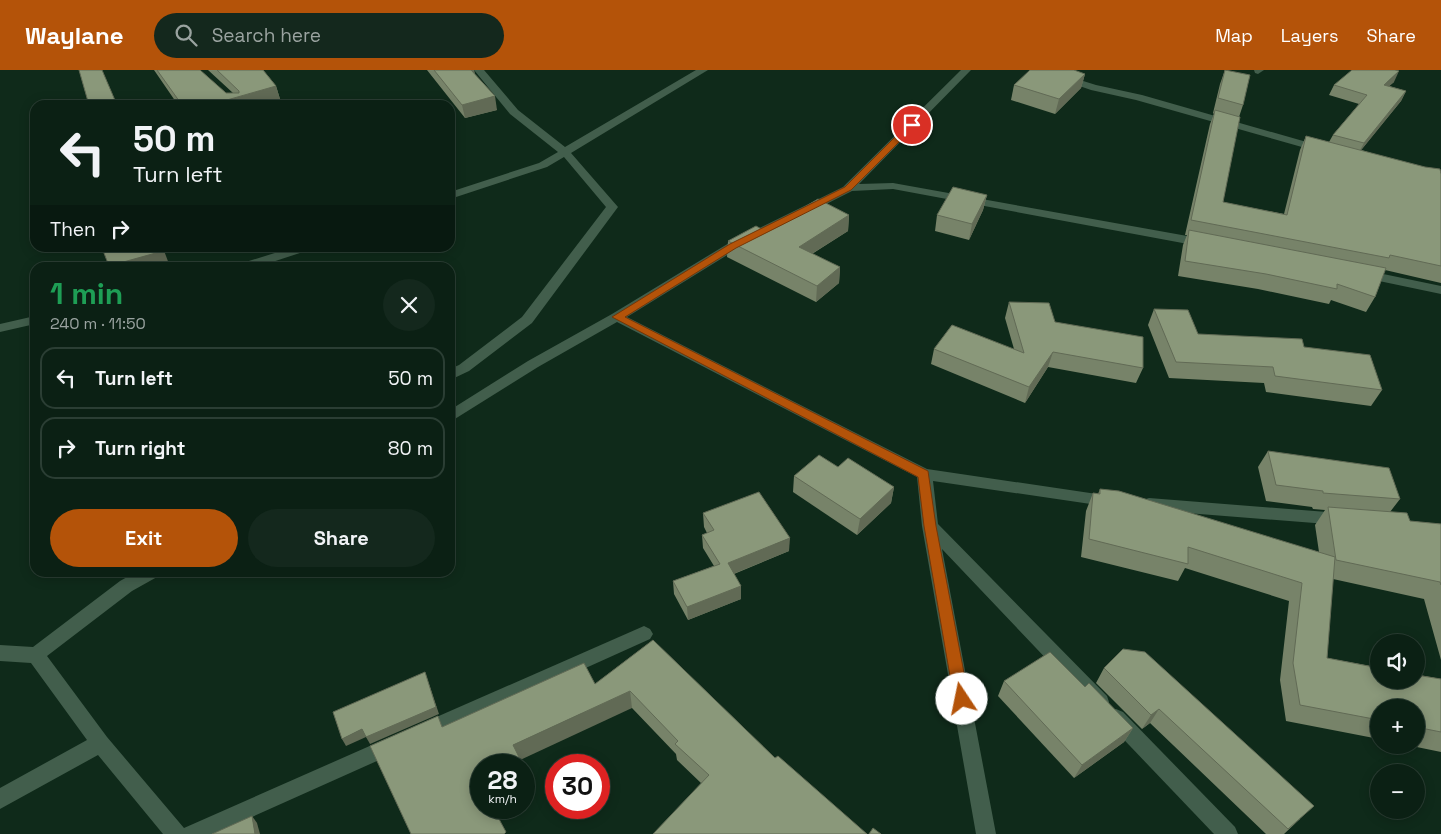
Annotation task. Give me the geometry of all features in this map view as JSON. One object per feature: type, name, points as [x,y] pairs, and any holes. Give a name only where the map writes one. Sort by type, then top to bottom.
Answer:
[{"type":"street","points":[[455,372],[464,368],[528,320],[612,208],[565,152],[514,112],[479,70]]},
{"type":"street","points":[[455,194],[543,165],[702,70]]},
{"type":"street","points":[[455,414],[533,364],[617,317],[733,246],[848,188],[966,70]]},
{"type":"street","points":[[1038,70],[1094,88],[1138,97],[1334,152]]},
{"type":"street","points":[[848,188],[893,186],[1043,212],[1219,246]]},
{"type":"street","points":[[259,262],[290,252]]},
{"type":"street","points":[[1356,272],[1441,290]]},
{"type":"street","points":[[0,313],[2,328],[30,321]]},
{"type":"street","points":[[617,317],[924,474],[1133,503],[1353,520]]},
{"type":"street","points":[[455,404],[498,386]]},
{"type":"street","points":[[924,474],[930,526],[986,834]]},
{"type":"street","points":[[930,526],[1228,834]]},
{"type":"street","points":[[0,653],[36,655],[126,586],[141,577]]},
{"type":"street","points":[[191,834],[644,634]]},
{"type":"street","points":[[36,655],[100,743],[176,834]]},
{"type":"street","points":[[0,799],[100,743]]},
{"type":"building","points":[[79,70],[102,70],[115,100],[88,100]]},
{"type":"building","points":[[157,70],[200,70],[226,93],[239,93],[217,70],[263,70],[276,86],[227,100],[178,100]]},
{"type":"building","points":[[434,70],[471,70],[495,96],[462,105]]},
{"type":"building","points":[[1030,70],[1074,70],[1085,74],[1059,99],[1014,85]]},
{"type":"building","points":[[1225,70],[1250,75],[1243,105],[1218,98]]},
{"type":"building","points":[[1352,70],[1399,71],[1384,85],[1406,91],[1364,143],[1333,135],[1367,95],[1334,85]]},
{"type":"building","points":[[1215,110],[1240,117],[1223,202],[1287,215],[1306,136],[1425,167],[1440,169],[1441,266],[1390,255],[1389,258],[1191,220]]},
{"type":"building","points":[[953,187],[987,195],[972,224],[937,215]]},
{"type":"building","points":[[818,199],[849,215],[799,247],[840,267],[817,286],[728,241],[756,226],[765,231]]},
{"type":"building","points":[[1189,230],[1386,268],[1375,297],[1337,284],[1337,289],[1266,274],[1185,261]]},
{"type":"building","points":[[104,252],[159,252],[123,262],[107,262]]},
{"type":"building","points":[[1009,302],[1049,303],[1055,322],[1143,337],[1143,368],[1053,352],[1029,387],[934,349],[952,325],[1024,353]]},
{"type":"building","points":[[1154,309],[1188,310],[1198,334],[1302,339],[1304,347],[1370,355],[1382,390],[1275,376],[1273,367],[1176,362]]},
{"type":"building","points":[[1268,451],[1389,468],[1400,499],[1323,493],[1323,491],[1276,485]]},
{"type":"building","points":[[819,455],[838,467],[848,458],[894,487],[860,519],[794,476]]},
{"type":"building","points":[[1100,489],[1119,491],[1335,557],[1327,658],[1370,666],[1370,689],[1425,689],[1425,676],[1441,679],[1441,732],[1425,729],[1425,699],[1370,699],[1370,718],[1300,705],[1293,663],[1302,583],[1188,547],[1188,564],[1089,539],[1093,493],[1100,494]]},
{"type":"building","points":[[759,492],[790,538],[728,563],[741,586],[687,607],[673,581],[720,564],[702,535],[714,530],[703,513]]},
{"type":"building","points":[[1328,507],[1407,513],[1410,521],[1441,524],[1441,585],[1440,582],[1336,560]]},
{"type":"building","points":[[653,640],[775,758],[778,756],[867,834],[653,834],[709,775],[675,744],[678,741],[630,691],[513,745],[518,754],[470,754],[470,819],[499,819],[506,832],[504,834],[411,834],[370,746],[438,716],[442,727],[584,663],[595,684]]},
{"type":"building","points":[[1123,649],[1145,652],[1314,806],[1288,829],[1159,709],[1151,715],[1104,668]]},
{"type":"building","points":[[1050,652],[1085,687],[1089,683],[1133,728],[1082,765],[1004,681]]},
{"type":"building","points":[[425,672],[436,707],[366,737],[362,729],[342,739],[333,712]]},
{"type":"building","points":[[252,816],[255,834],[212,834]]},
{"type":"building","points":[[873,828],[881,834],[869,834]]},
{"type":"route","points":[[912,125],[848,188],[733,246],[617,317],[924,474],[930,526],[962,699]]}]
